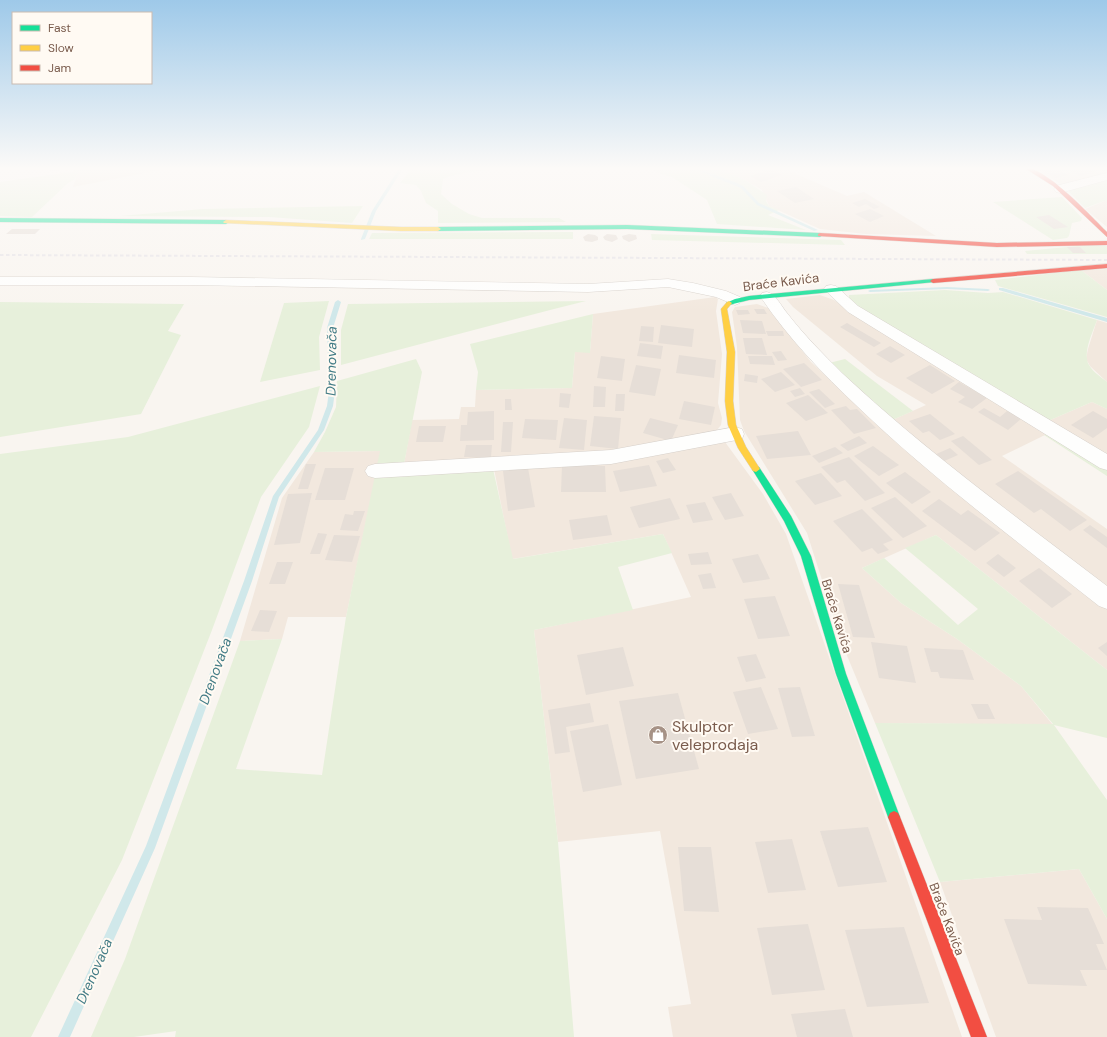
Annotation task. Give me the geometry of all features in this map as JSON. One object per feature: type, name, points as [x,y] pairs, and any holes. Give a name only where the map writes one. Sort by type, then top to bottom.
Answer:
[{"type":"street","points":[[1087,215],[1107,235]]},
{"type":"street","points":[[0,220],[254,222],[358,228],[627,227],[725,230],[997,245],[1107,242]]},
{"type":"street","name":"Braće Kavića","points":[[979,1037],[911,863],[841,674],[806,556],[788,519],[742,448],[736,434],[730,414],[731,352],[724,309],[728,303],[735,300],[767,296],[831,289],[1107,266]]},
{"type":"street","points":[[0,281],[183,281],[588,288],[668,283],[721,294],[735,300]]},
{"type":"street","points":[[831,289],[853,309],[1107,463]]},
{"type":"street","points":[[767,296],[812,354],[890,429],[1107,599]]},
{"type":"street","points":[[375,471],[611,456],[736,434]]},
{"type":"shaded area","points":[[790,215],[902,215],[936,236],[865,234],[820,229]]},
{"type":"shaded area","points":[[1093,215],[1107,215],[1107,227]]},
{"type":"shaded area","points":[[1107,269],[1107,290],[1081,270]]},
{"type":"shaded area","points":[[820,295],[834,300],[1049,433],[1002,456],[1107,529],[1107,591],[890,421],[926,405],[877,376],[793,307],[786,299]]},
{"type":"shaded area","points":[[715,297],[718,299],[716,311],[722,354],[718,403],[722,418],[721,425],[717,430],[695,437],[599,452],[404,464],[412,420],[459,419],[461,407],[475,407],[476,390],[572,388],[575,352],[590,352],[593,314]]},
{"type":"shaded area","points":[[757,304],[768,308],[811,362],[887,434],[1107,606],[1107,670],[936,535],[862,568],[901,603],[957,639],[1021,686],[1053,725],[875,723],[843,646],[807,533],[744,431],[740,420],[737,347],[732,312],[735,307]]},
{"type":"shaded area","points":[[1097,320],[1107,323],[1107,382],[1090,366],[1086,359]]},
{"type":"shaded area","points":[[1092,402],[1107,409],[1107,457],[1048,421]]},
{"type":"shaded area","points":[[725,442],[763,494],[786,534],[962,1037],[673,1037],[668,1007],[691,1004],[660,831],[558,842],[534,630],[691,597],[663,534],[512,559],[494,469],[621,461]]},
{"type":"shaded area","points":[[381,451],[346,617],[288,617],[282,639],[240,641],[282,498],[314,452]]},
{"type":"shaded area","points":[[1079,869],[1107,919],[1107,1037],[996,1037],[940,882]]},
{"type":"green space","points":[[0,215],[34,215],[32,217]]},
{"type":"green space","points":[[357,215],[352,223],[269,217],[120,216]]},
{"type":"green space","points":[[438,215],[474,215],[482,218],[559,218],[566,222],[438,223]]},
{"type":"green space","points":[[713,215],[769,215],[806,230],[717,224]]},
{"type":"green space","points":[[1014,215],[1080,215],[1082,218],[1081,221],[1072,223],[1069,236],[1067,238],[1053,240]]},
{"type":"green space","points":[[573,232],[573,239],[369,239],[372,233]]},
{"type":"green space","points":[[651,234],[841,240],[845,245],[652,240]]},
{"type":"green space","points":[[1088,245],[1107,246],[1107,254],[1027,254],[1025,251]]},
{"type":"green space","points":[[1081,270],[1107,290],[1107,317],[998,286],[995,280]]},
{"type":"green space","points":[[945,290],[988,293],[1003,292],[1097,320],[1087,349],[1087,360],[1093,370],[1107,382],[1107,409],[1092,402],[1048,421],[849,301],[849,295]]},
{"type":"green space","points":[[329,301],[319,337],[320,370],[260,382],[284,303]]},
{"type":"green space","points":[[586,301],[341,365],[341,330],[348,304]]},
{"type":"green space","points":[[0,302],[184,304],[168,331],[181,335],[141,414],[0,437]]},
{"type":"green space","points":[[593,314],[590,353],[575,352],[572,388],[476,390],[478,372],[470,344]]},
{"type":"green space","points":[[416,359],[422,372],[404,464],[377,465],[380,451],[314,452],[336,407],[337,381]]},
{"type":"green space","points":[[845,359],[913,411],[890,421],[829,363]]},
{"type":"green space","points":[[320,386],[309,427],[261,497],[212,630],[122,860],[31,1037],[0,1037],[0,454],[128,437]]},
{"type":"green space","points":[[1049,433],[1107,469],[1107,476],[1044,435]]},
{"type":"green space","points":[[493,469],[513,559],[663,534],[672,553],[618,567],[633,610],[534,630],[558,842],[574,1037],[175,1037],[176,1031],[134,1037],[91,1037],[125,959],[240,641],[282,639],[236,769],[322,775],[346,617],[375,475]]},
{"type":"green space","points":[[936,535],[1107,670],[1107,738],[1054,725],[1107,800],[1107,919],[1079,869],[940,882],[875,723],[1053,724],[1021,686],[957,639],[901,603],[862,568],[884,558],[958,625],[978,609],[905,548]]},
{"type":"building","points":[[858,215],[884,216],[870,222]]},
{"type":"building","points":[[1050,215],[1068,227],[1054,229],[1036,217]]},
{"type":"building","points":[[12,229],[40,229],[35,234],[6,234]]},
{"type":"building","points":[[588,234],[595,235],[598,237],[598,240],[592,242],[585,241],[583,237]]},
{"type":"building","points":[[607,234],[616,235],[618,239],[612,242],[605,240],[603,237]]},
{"type":"building","points":[[629,234],[636,235],[637,239],[629,242],[623,239],[622,236]]},
{"type":"building","points":[[1067,247],[1080,247],[1086,253],[1073,253]]},
{"type":"building","points":[[754,309],[764,309],[767,314],[757,314]]},
{"type":"building","points":[[736,310],[748,310],[750,314],[738,315]]},
{"type":"building","points":[[740,320],[762,321],[766,334],[743,333]]},
{"type":"building","points":[[847,323],[881,343],[874,347],[840,327]]},
{"type":"building","points":[[661,325],[694,329],[692,347],[658,343]]},
{"type":"building","points":[[641,326],[654,327],[653,342],[639,341]]},
{"type":"building","points":[[766,331],[783,331],[784,336],[768,336]]},
{"type":"building","points":[[743,338],[762,338],[767,355],[746,354]]},
{"type":"building","points":[[640,343],[663,346],[661,359],[637,356]]},
{"type":"building","points":[[890,346],[905,355],[891,363],[876,354]]},
{"type":"building","points":[[781,351],[787,360],[778,361],[772,352]]},
{"type":"building","points":[[679,355],[716,360],[714,378],[676,373]]},
{"type":"building","points":[[601,356],[625,359],[622,381],[597,378]]},
{"type":"building","points":[[748,356],[772,356],[775,365],[750,364]]},
{"type":"building","points":[[804,363],[822,380],[801,387],[783,369]]},
{"type":"building","points":[[636,365],[661,369],[655,396],[629,392]]},
{"type":"building","points":[[930,365],[955,381],[932,394],[906,378]]},
{"type":"building","points":[[781,372],[795,385],[775,392],[761,379]]},
{"type":"building","points":[[745,374],[758,376],[757,383],[744,381]]},
{"type":"building","points":[[959,382],[987,398],[972,409],[958,402],[965,397],[950,389]]},
{"type":"building","points":[[594,386],[606,387],[605,407],[593,407]]},
{"type":"building","points":[[800,388],[805,394],[795,397],[790,391]]},
{"type":"building","points":[[819,389],[835,404],[825,408],[809,392]]},
{"type":"building","points":[[560,393],[571,394],[569,408],[559,407]]},
{"type":"building","points":[[616,394],[625,394],[624,411],[615,411]]},
{"type":"building","points":[[808,395],[828,413],[806,421],[786,403]]},
{"type":"building","points":[[505,399],[511,399],[512,410],[505,410]]},
{"type":"building","points":[[684,401],[715,407],[711,425],[679,419]]},
{"type":"building","points":[[846,406],[850,410],[857,409],[876,428],[854,434],[831,410]]},
{"type":"building","points":[[984,408],[1000,417],[1007,411],[1022,418],[1008,430],[978,412]]},
{"type":"building","points":[[494,411],[494,440],[460,441],[461,425],[467,425],[468,412]]},
{"type":"building","points":[[1093,411],[1107,419],[1107,428],[1093,438],[1071,425]]},
{"type":"building","points":[[930,414],[955,434],[940,440],[929,431],[923,433],[909,421]]},
{"type":"building","points":[[594,416],[621,418],[618,449],[590,446]]},
{"type":"building","points":[[564,418],[587,420],[584,450],[559,448]]},
{"type":"building","points":[[650,418],[678,425],[671,441],[643,433]]},
{"type":"building","points":[[525,419],[558,420],[556,440],[522,438]]},
{"type":"building","points":[[503,422],[513,422],[511,452],[501,452]]},
{"type":"building","points":[[419,426],[446,426],[443,442],[416,442]]},
{"type":"building","points":[[798,431],[811,455],[767,459],[756,436]]},
{"type":"building","points":[[859,436],[867,443],[848,451],[840,445]]},
{"type":"building","points":[[963,436],[992,460],[979,465],[951,441]]},
{"type":"building","points":[[466,445],[492,445],[491,457],[464,457]]},
{"type":"building","points":[[873,446],[899,465],[879,476],[854,456]]},
{"type":"building","points":[[835,447],[843,453],[819,463],[812,456]]},
{"type":"building","points":[[950,448],[958,455],[942,462],[934,455]]},
{"type":"building","points":[[849,457],[885,493],[865,501],[845,480],[837,483],[821,467]]},
{"type":"building","points":[[668,458],[676,470],[663,473],[656,461]]},
{"type":"building","points":[[306,464],[316,464],[308,489],[298,489]]},
{"type":"building","points":[[562,465],[605,466],[606,492],[561,492]]},
{"type":"building","points":[[649,465],[657,486],[620,492],[613,471]]},
{"type":"building","points":[[325,468],[354,468],[345,500],[315,500]]},
{"type":"building","points":[[528,468],[535,507],[508,511],[503,471]]},
{"type":"building","points":[[1018,471],[1087,520],[1070,531],[1041,509],[1034,513],[995,484]]},
{"type":"building","points":[[905,472],[931,492],[912,504],[886,483]]},
{"type":"building","points":[[821,473],[842,496],[815,505],[795,481]]},
{"type":"building","points":[[312,493],[300,543],[274,545],[288,494]]},
{"type":"building","points":[[731,493],[744,516],[725,520],[712,497]]},
{"type":"building","points":[[895,497],[927,526],[903,538],[871,508]]},
{"type":"building","points":[[670,498],[680,519],[639,528],[630,507]]},
{"type":"building","points":[[939,499],[961,515],[968,510],[1000,533],[975,551],[922,511]]},
{"type":"building","points":[[705,502],[713,520],[693,523],[686,505]]},
{"type":"building","points":[[862,509],[893,540],[883,544],[889,550],[878,554],[872,548],[862,552],[833,521]]},
{"type":"building","points":[[354,511],[365,511],[358,531],[340,530],[345,514],[353,515]]},
{"type":"building","points":[[607,515],[612,535],[573,540],[569,520]]},
{"type":"building","points":[[1090,525],[1107,537],[1107,548],[1083,530]]},
{"type":"building","points":[[318,533],[327,534],[320,554],[310,554]]},
{"type":"building","points":[[334,535],[360,536],[352,562],[325,560]]},
{"type":"building","points":[[708,552],[712,564],[691,565],[688,554]]},
{"type":"building","points":[[758,554],[770,579],[743,583],[732,559]]},
{"type":"building","points":[[998,554],[1016,568],[1004,577],[986,563]]},
{"type":"building","points":[[277,562],[293,562],[285,584],[269,584]]},
{"type":"building","points":[[1039,568],[1072,594],[1052,608],[1019,581]]},
{"type":"building","points":[[711,573],[716,588],[703,589],[698,575]]},
{"type":"building","points":[[838,584],[859,585],[875,638],[853,637]]},
{"type":"building","points":[[775,596],[790,636],[758,639],[744,599]]},
{"type":"building","points":[[260,610],[277,611],[269,632],[251,631]]},
{"type":"building","points":[[871,642],[907,646],[916,683],[879,678]]},
{"type":"building","points":[[1107,642],[1107,656],[1098,648]]},
{"type":"building","points":[[623,647],[634,686],[586,695],[577,655]]},
{"type":"building","points":[[924,648],[963,650],[974,680],[940,678],[938,672],[931,672]]},
{"type":"building","points":[[756,654],[766,678],[746,682],[737,657]]},
{"type":"building","points":[[761,687],[778,729],[748,734],[733,692]]},
{"type":"building","points":[[800,687],[815,736],[792,737],[778,688]]},
{"type":"building","name":"Skulptor veleprodaja","points":[[678,693],[699,769],[636,779],[619,701]]},
{"type":"building","points":[[590,703],[594,722],[566,727],[570,752],[555,754],[548,710]]},
{"type":"building","points":[[971,704],[988,704],[995,719],[978,719]]},
{"type":"building","points":[[608,724],[622,785],[583,792],[570,731]]},
{"type":"building","points":[[868,827],[887,882],[838,887],[820,831]]},
{"type":"building","points":[[792,839],[806,890],[768,893],[755,842]]},
{"type":"building","points":[[678,847],[711,847],[719,912],[684,911]]},
{"type":"building","points":[[1037,907],[1088,908],[1104,944],[1096,944],[1107,970],[1080,970],[1087,986],[1028,984],[1004,919],[1042,920]]},
{"type":"building","points":[[808,924],[825,990],[772,995],[757,928]]},
{"type":"building","points":[[904,927],[929,1003],[867,1007],[845,930]]},
{"type":"building","points":[[845,1009],[853,1037],[797,1037],[791,1014]]},
{"type":"waterway","name":"Drenovača","points":[[363,239],[372,215]]},
{"type":"waterway","points":[[783,215],[816,230]]},
{"type":"waterway","points":[[870,291],[947,288],[988,290]]},
{"type":"waterway","points":[[1001,289],[1107,320]]},
{"type":"waterway","name":"Drenovača","points":[[64,1037],[150,848],[248,581],[276,496],[321,430],[330,406],[332,391],[330,328],[338,302]]},
{"type":"railway","points":[[0,255],[1107,260]]},
{"type":"traffic: fast","points":[[0,220],[226,222]]},
{"type":"traffic: fast","points":[[438,229],[627,227],[820,235]]},
{"type":"traffic: fast","points":[[729,303],[749,298],[933,281]]},
{"type":"traffic: fast","points":[[756,469],[788,519],[806,556],[841,674],[894,817]]},
{"type":"traffic: slow","points":[[226,222],[401,229],[438,229]]},
{"type":"traffic: slow","points":[[729,303],[724,309],[731,352],[729,401],[732,425],[742,448],[756,469]]},
{"type":"traffic: jam","points":[[1087,215],[1107,235]]},
{"type":"traffic: jam","points":[[820,235],[997,245],[1107,243]]},
{"type":"traffic: jam","points":[[933,281],[1107,266]]},
{"type":"traffic: jam","points":[[894,817],[979,1037]]},
{"type":"place","name":"Skulptor veleprodaja","points":[[658,735]]}]
